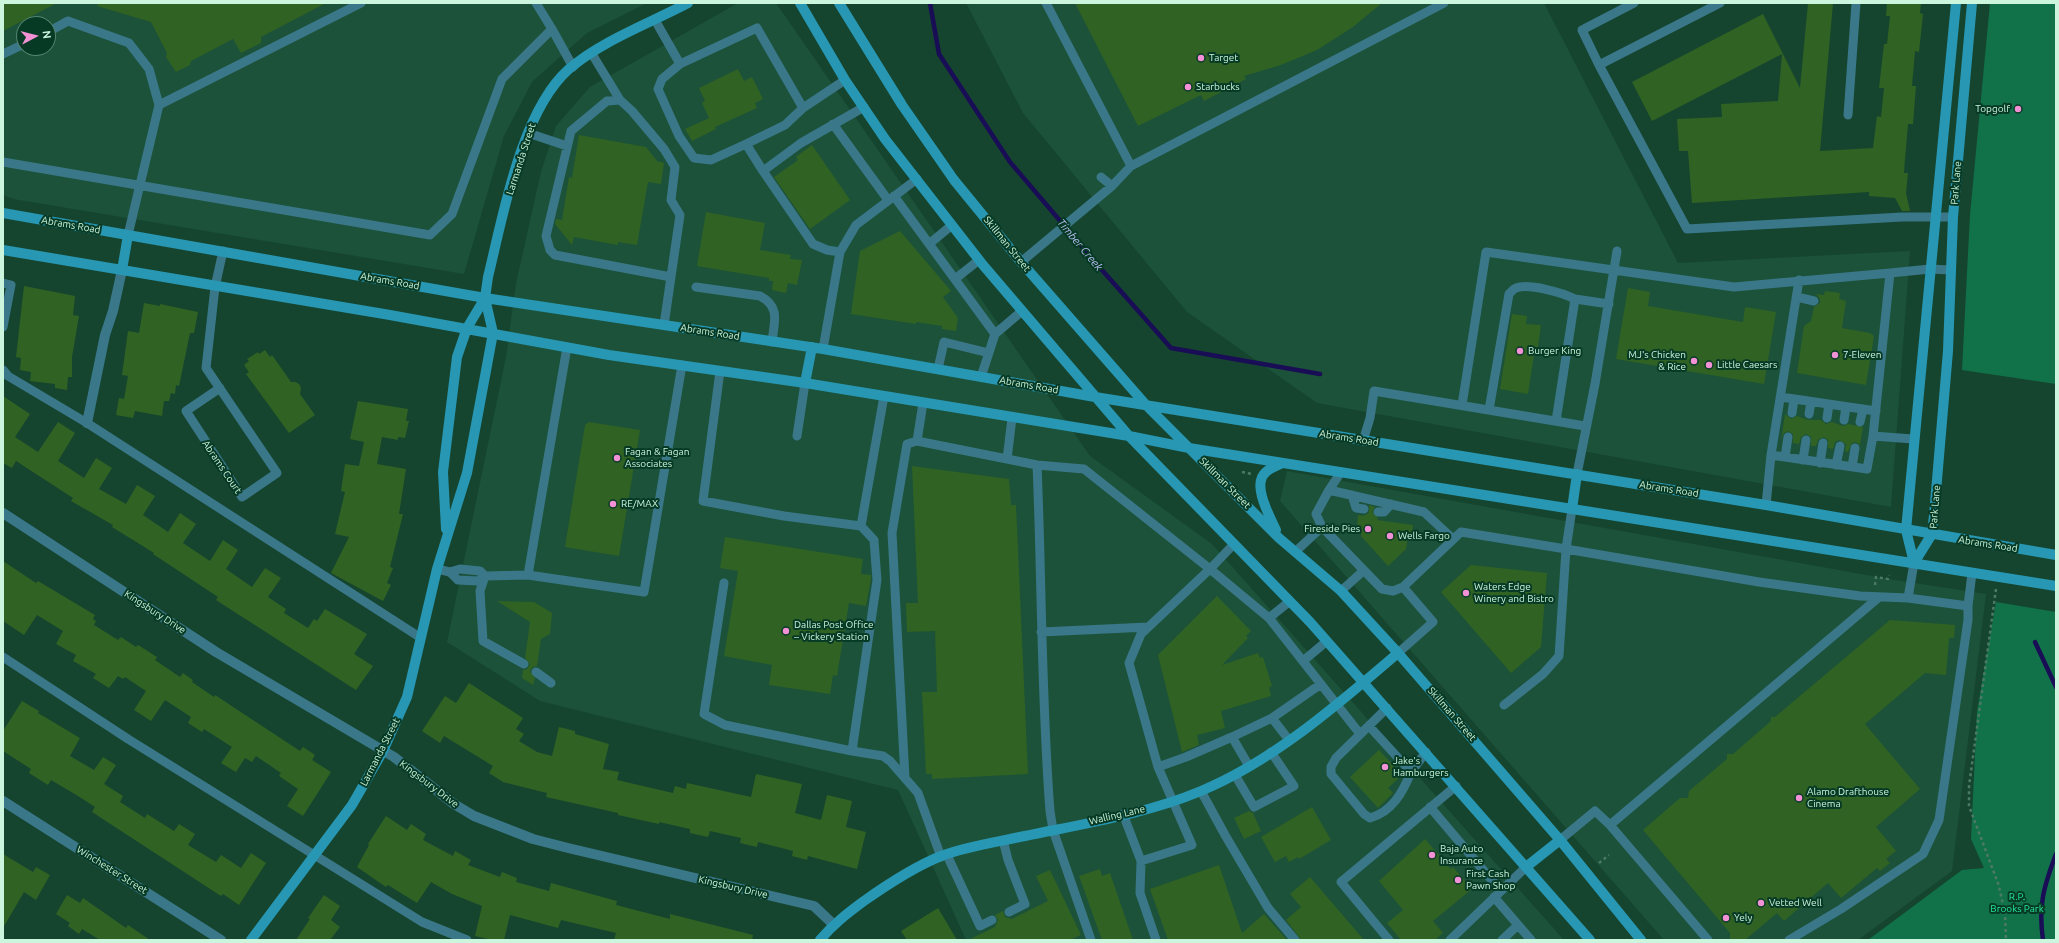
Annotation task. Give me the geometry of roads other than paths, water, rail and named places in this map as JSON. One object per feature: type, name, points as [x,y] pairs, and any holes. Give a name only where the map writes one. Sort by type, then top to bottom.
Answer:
[{"type":"main road","name":"Larmanda Street","points":[[251,940],[314,853],[352,805],[383,751],[407,697],[446,535],[467,473],[493,333],[485,298],[488,277],[507,199],[528,133],[540,105],[549,92],[572,67],[592,54],[688,3]]},
{"type":"main road","points":[[800,3],[845,80],[885,139],[979,260],[1129,436],[1327,641],[1590,940]]},
{"type":"main road","name":"Skillman Street","points":[[839,3],[902,105],[954,180],[1021,262],[1146,405],[1279,538],[1341,592],[1398,653],[1560,840],[1641,940]]},
{"type":"main road","name":"Park Lane","points":[[1914,563],[1906,530],[1956,3]]},
{"type":"main road","name":"Park Lane","points":[[1914,563],[1932,534],[1948,351],[1953,217],[1972,3]]},
{"type":"main road","name":"Abrams Road","points":[[3,213],[485,298],[812,347],[1095,397],[1766,505],[2056,555]]},
{"type":"main road","points":[[122,270],[128,235]]},
{"type":"main road","points":[[3,250],[215,287],[467,328],[567,347],[805,383],[1129,436],[1189,448],[2056,586]]},
{"type":"main road","name":"Larmanda Street","points":[[446,535],[443,472],[457,357],[467,328],[485,298]]},
{"type":"main road","points":[[805,383],[812,347]]},
{"type":"main road","points":[[1279,538],[1263,502],[1260,485],[1265,472],[1282,463]]},
{"type":"main road","points":[[1572,509],[1576,474]]},
{"type":"main road","name":"Walling Lane","points":[[820,940],[833,924],[900,877],[944,856],[966,848],[1053,830],[1172,802],[1201,791],[1234,775],[1289,740],[1336,705],[1398,653]]},
{"type":"main road","points":[[1526,867],[1560,840]]},
{"type":"street","points":[[86,423],[105,335],[113,311],[122,270]]},
{"type":"street","name":"Kingsbury Drive","points":[[3,513],[216,652],[383,751],[454,804],[474,816],[504,829],[568,848],[814,906],[833,924]]},
{"type":"street","name":"Winchester Street","points":[[3,801],[221,940]]},
{"type":"lane","points":[[159,105],[361,3]]},
{"type":"lane","points":[[536,3],[572,67]]},
{"type":"lane","points":[[1046,3],[1131,166]]},
{"type":"lane","points":[[1021,262],[1112,186],[1131,166],[1444,3]]},
{"type":"lane","points":[[1634,3],[1582,30],[1687,229],[1935,216],[1953,217]]},
{"type":"lane","points":[[1600,66],[1720,3]]},
{"type":"lane","points":[[1848,115],[1856,3]]},
{"type":"lane","points":[[655,20],[680,64]]},
{"type":"lane","points":[[56,28],[68,21],[130,43],[149,69],[159,105],[128,235]]},
{"type":"lane","points":[[803,108],[757,28],[680,64],[662,79],[658,88],[679,136],[694,158],[711,160],[785,125],[803,108],[845,80]]},
{"type":"lane","points":[[3,162],[430,235],[452,214],[502,79],[552,29]]},
{"type":"lane","points":[[3,54],[16,48]]},
{"type":"lane","points":[[592,54],[620,100],[632,111],[664,149],[675,167],[671,200],[680,215],[664,325]]},
{"type":"lane","points":[[620,100],[607,101],[571,131],[546,236],[550,250],[555,255],[671,277]]},
{"type":"lane","points":[[763,171],[833,124],[864,107]]},
{"type":"lane","points":[[833,124],[929,244],[995,334]]},
{"type":"lane","points":[[528,133],[567,146]]},
{"type":"lane","points":[[746,144],[813,244],[827,250],[840,252]]},
{"type":"lane","points":[[1101,178],[1112,186]]},
{"type":"lane","points":[[823,349],[840,252],[856,225],[916,179]]},
{"type":"lane","points":[[929,244],[952,225]]},
{"type":"lane","name":"Abrams Court","points":[[220,388],[186,412],[242,497],[277,474],[220,388],[206,368],[215,287],[223,251]]},
{"type":"lane","points":[[1576,474],[1595,384],[1617,251]]},
{"type":"lane","points":[[1462,405],[1486,252],[1734,287],[1930,269],[1950,270]]},
{"type":"lane","points":[[955,279],[979,260]]},
{"type":"lane","points":[[1771,455],[1867,469],[1876,411],[1890,273]]},
{"type":"lane","points":[[1766,505],[1771,455],[1799,280]]},
{"type":"lane","points":[[3,283],[11,285],[3,327]]},
{"type":"lane","points":[[1489,410],[1509,294],[1514,288],[1523,286],[1565,293],[1575,299],[1609,304]]},
{"type":"lane","points":[[696,287],[760,296],[769,300],[775,310],[772,342]]},
{"type":"lane","points":[[1797,297],[1814,301]]},
{"type":"lane","points":[[1556,421],[1575,299]]},
{"type":"lane","points":[[981,377],[995,334],[1022,311]]},
{"type":"lane","points":[[938,369],[944,342],[989,353]]},
{"type":"lane","points":[[528,575],[567,347]]},
{"type":"lane","points":[[484,576],[528,575],[644,592],[682,365]]},
{"type":"lane","points":[[3,370],[8,376],[86,423],[421,638]]},
{"type":"lane","points":[[720,371],[703,501],[784,516],[861,526],[874,540],[878,580],[852,751]]},
{"type":"lane","points":[[797,436],[805,383]]},
{"type":"lane","points":[[1363,440],[1370,418],[1374,391],[1585,426]]},
{"type":"lane","points":[[861,526],[884,396]]},
{"type":"lane","points":[[1781,397],[1876,411]]},
{"type":"lane","points":[[1792,413],[1794,399]]},
{"type":"lane","points":[[1810,414],[1811,402]]},
{"type":"lane","points":[[917,441],[923,403]]},
{"type":"lane","points":[[1827,418],[1829,404]]},
{"type":"lane","points":[[1844,420],[1846,407]]},
{"type":"lane","points":[[1860,422],[1863,409]]},
{"type":"lane","points":[[1007,459],[1012,418]]},
{"type":"lane","points":[[1873,436],[1914,439]]},
{"type":"lane","points":[[1785,457],[1788,437]]},
{"type":"lane","points":[[1803,460],[1806,440]]},
{"type":"lane","points":[[905,778],[892,533],[907,444],[917,441],[1037,465],[1084,469],[1269,618],[1360,734]]},
{"type":"lane","points":[[1820,463],[1823,443]]},
{"type":"lane","points":[[1836,465],[1840,446]]},
{"type":"lane","points":[[1852,468],[1855,448]]},
{"type":"lane","points":[[1037,465],[1041,574],[1041,632],[1048,790],[1053,830],[1091,940]]},
{"type":"lane","points":[[1341,472],[1316,514],[1322,527],[1382,589],[1393,591],[1403,587],[1462,532],[1759,582],[1878,598],[1908,598],[1968,606]]},
{"type":"lane","points":[[1329,490],[1424,512],[1453,539]]},
{"type":"lane","points":[[1352,495],[1356,508],[1364,509]]},
{"type":"lane","points":[[1378,512],[1384,512],[1391,504]]},
{"type":"lane","points":[[1504,705],[1543,674],[1559,656],[1566,549],[1572,509]]},
{"type":"lane","points":[[1295,552],[1322,527]]},
{"type":"lane","points":[[1141,861],[1192,845],[1158,767],[1129,663],[1141,634],[1148,626],[1210,569],[1234,544]]},
{"type":"lane","points":[[1908,598],[1914,563]]},
{"type":"lane","points":[[437,569],[450,572],[460,569],[480,571],[484,576]]},
{"type":"lane","points":[[1341,592],[1363,571]]},
{"type":"lane","points":[[1789,940],[1841,909],[1923,854],[1939,820],[1968,620],[1972,572]]},
{"type":"lane","points":[[484,576],[480,591],[483,641],[524,664]]},
{"type":"lane","points":[[724,583],[704,714],[725,725],[883,756],[890,761],[918,793],[944,856],[980,926],[992,920]]},
{"type":"lane","points":[[1398,653],[1433,622],[1403,587]]},
{"type":"lane","points":[[1610,825],[1878,598]]},
{"type":"lane","points":[[1269,618],[1290,601]]},
{"type":"lane","points":[[1041,632],[1148,626]]},
{"type":"lane","points":[[1303,661],[1327,641]]},
{"type":"lane","points":[[3,657],[128,739],[314,853],[343,873],[422,922],[467,940]]},
{"type":"lane","points":[[536,672],[551,683]]},
{"type":"lane","points":[[1158,767],[1186,757],[1272,718],[1321,684]]},
{"type":"lane","points":[[1387,708],[1336,758],[1330,767],[1331,774],[1367,817],[1374,817],[1394,803],[1405,788],[1411,772],[1426,752]]},
{"type":"lane","points":[[1272,718],[1289,740]]},
{"type":"lane","points":[[1369,726],[1411,772]]},
{"type":"lane","points":[[1232,737],[1249,766]]},
{"type":"lane","points":[[1234,775],[1254,807],[1294,786],[1271,752]]},
{"type":"lane","points":[[1389,940],[1341,882],[1456,786]]},
{"type":"lane","points":[[1201,791],[1268,908],[1295,940]]},
{"type":"lane","points":[[1430,807],[1498,894],[1518,925],[1531,940]]},
{"type":"lane","points":[[1560,840],[1595,812],[1610,825],[1708,940]]},
{"type":"lane","points":[[1123,814],[1141,861],[1140,893],[1156,940]]},
{"type":"lane","points":[[1003,840],[1008,860],[1025,904],[1009,912]]},
{"type":"lane","points":[[1450,940],[1526,867]]},
{"type":"lane","points":[[1502,940],[1518,925]]},
{"type":"waterway","name":"Timber Creek","points":[[930,3],[939,54],[1010,162],[1171,348],[1320,374]]},
{"type":"waterway","name":"Timber Creek","points":[[2035,642],[2056,687]]},
{"type":"waterway","name":"Timber Creek","points":[[2043,940],[2041,916],[2043,896],[2056,854]]},
{"type":"place","name":"Target","points":[[1201,58]]},
{"type":"place","name":"Starbucks","points":[[1188,87]]},
{"type":"place","name":"Topgolf","points":[[2018,109]]},
{"type":"place","name":"Burger King","points":[[1520,351]]},
{"type":"place","name":"7-Eleven","points":[[1835,355]]},
{"type":"place","name":"MJ's Chicken & Rice","points":[[1694,361]]},
{"type":"place","name":"Little Caesars","points":[[1709,365]]},
{"type":"place","name":"Fagan & Fagan Associates","points":[[617,458]]},
{"type":"place","name":"RE/MAX","points":[[613,504]]},
{"type":"place","name":"Fireside Pies","points":[[1368,529]]},
{"type":"place","name":"Wells Fargo","points":[[1390,536]]},
{"type":"place","name":"Waters Edge Winery and Bistro","points":[[1466,593]]},
{"type":"place","name":"Dallas Post Office – Vickery Station","points":[[786,631]]},
{"type":"place","name":"Jake's Hamburgers","points":[[1385,767]]},
{"type":"place","name":"Alamo Drafthouse Cinema","points":[[1799,798]]},
{"type":"place","name":"Baja Auto Insurance","points":[[1432,855]]},
{"type":"place","name":"First Cash Pawn Shop","points":[[1458,880]]},
{"type":"place","name":"Vetted Well","points":[[1761,903]]},
{"type":"place","name":"Yely","points":[[1726,918]]},
{"type":"park label","name":"R.P. Brooks Park","points":[[2017,902]]}]
